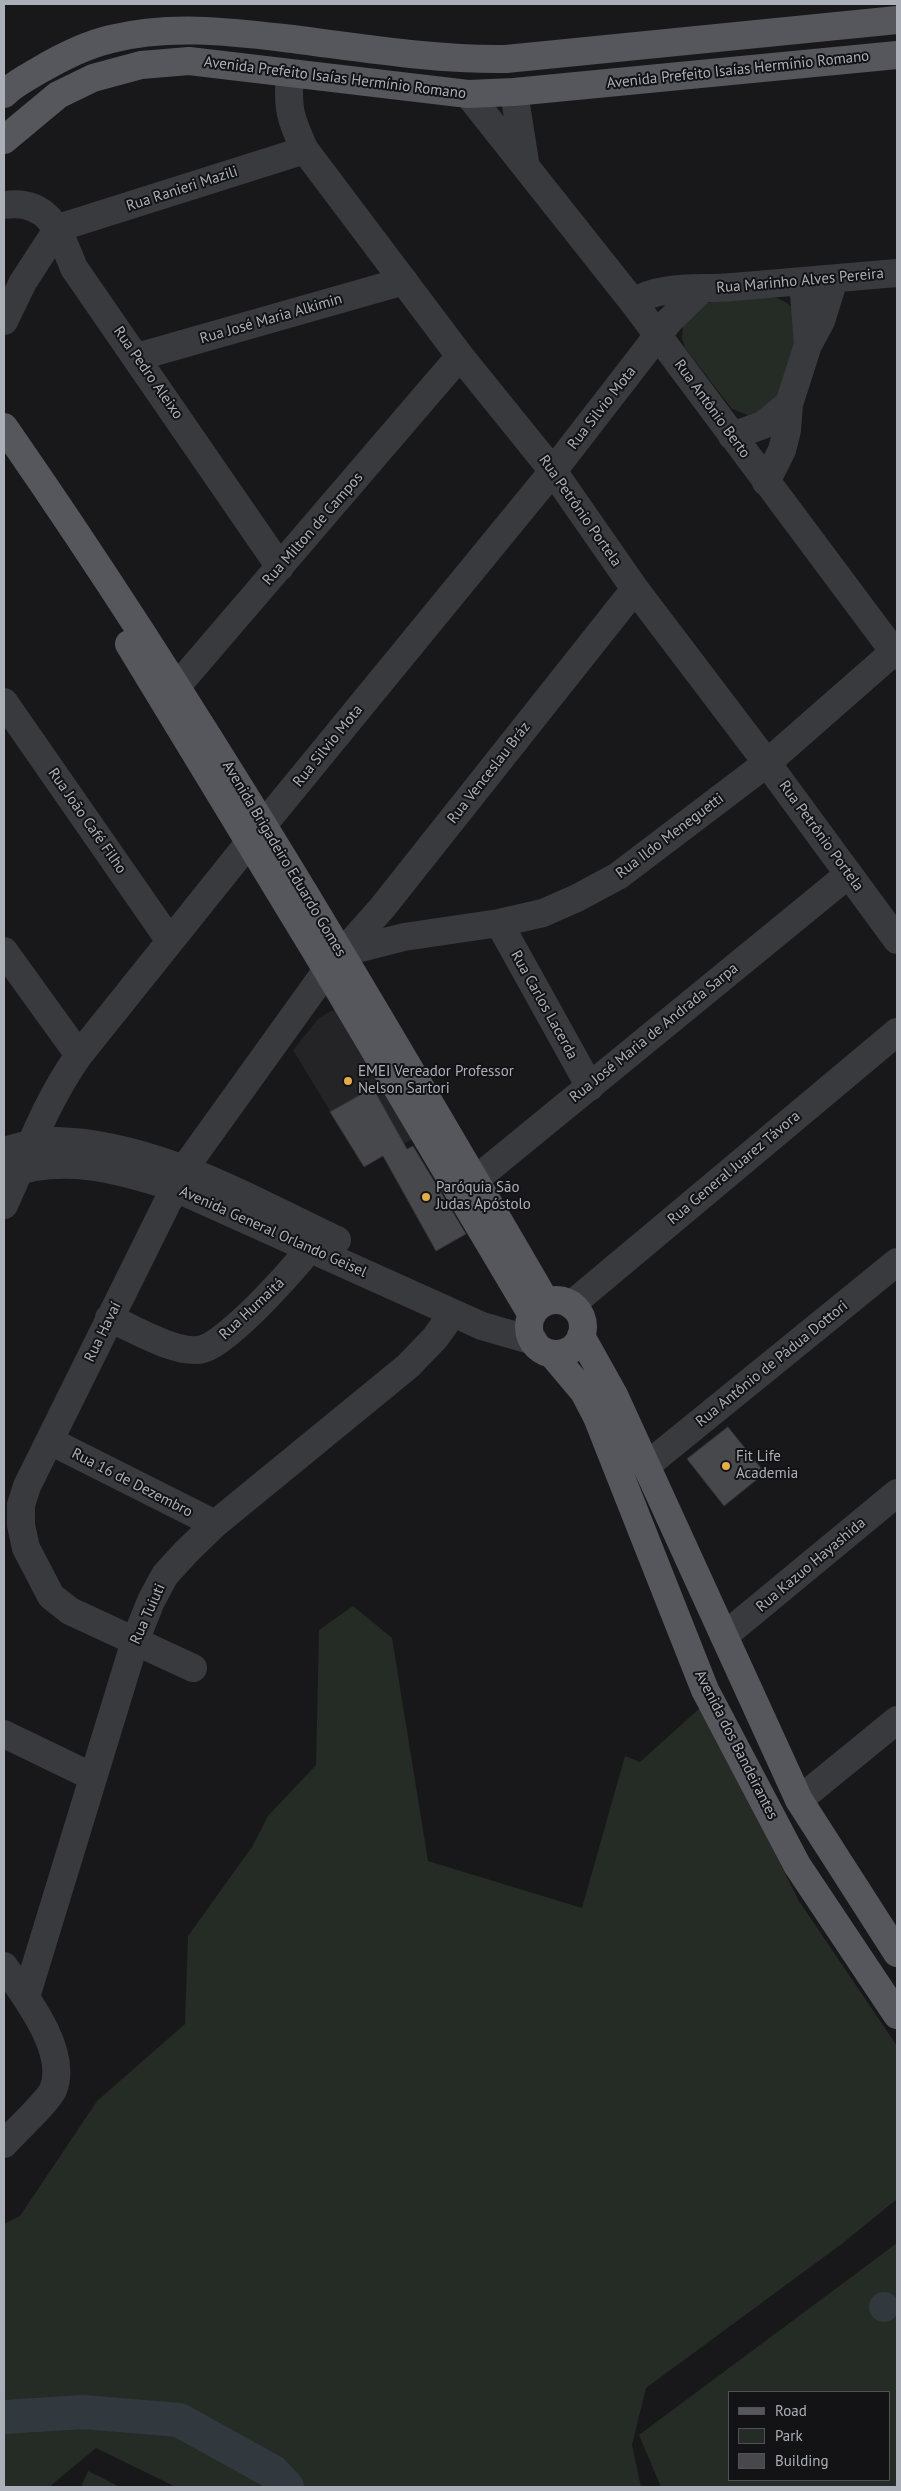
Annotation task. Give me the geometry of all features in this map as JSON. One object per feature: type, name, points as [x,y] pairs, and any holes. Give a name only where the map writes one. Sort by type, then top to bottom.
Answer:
[{"type":"main road","name":"Avenida Prefeito Isaías Hermínio Romano","points":[[4,94],[12,86],[85,47],[110,39],[141,33],[183,30],[244,33],[461,60],[506,59],[897,20]]},
{"type":"main road","name":"Avenida Prefeito Isaías Hermínio Romano","points":[[4,140],[58,95],[93,78],[141,65],[189,61],[468,94],[514,92],[897,55]]},
{"type":"main road","name":"Avenida Brigadeiro Eduardo Gomes","points":[[4,427],[88,547],[171,692],[334,961],[466,1185],[544,1323]]},
{"type":"main road","name":"Avenida Brigadeiro Eduardo Gomes","points":[[4,455],[171,692]]},
{"type":"main road","name":"Avenida dos Bandeirantes","points":[[544,1323],[570,1350],[581,1336],[614,1395],[800,1800],[897,1951]]},
{"type":"main road","name":"Avenida dos Bandeirantes","points":[[544,1323],[598,1417],[705,1690],[797,1865],[892,2005]]},
{"type":"street","name":"Rua Petrônio Portela","points":[[290,73],[288,101],[293,125],[305,150],[460,356],[553,470],[635,589],[767,763],[897,940]]},
{"type":"street","name":"Rua Antônio Berto","points":[[514,92],[526,164]]},
{"type":"street","name":"Rua Antônio Berto","points":[[468,94],[526,164],[633,302],[766,482],[896,652]]},
{"type":"street","name":"Rua Ranieri Mazili","points":[[58,228],[305,150]]},
{"type":"street","name":"Rua Pedro Aleixo","points":[[4,205],[27,206],[43,212],[58,228],[74,268],[280,567]]},
{"type":"street","points":[[4,321],[23,282],[58,228]]},
{"type":"street","name":"Rua Marinho Alves Pereira","points":[[633,302],[646,294],[662,290],[702,289],[897,273]]},
{"type":"street","points":[[766,482],[782,450],[790,404],[808,345],[821,321],[834,279]]},
{"type":"street","name":"Rua José Maria Alkimin","points":[[137,357],[404,281]]},
{"type":"street","points":[[803,281],[808,345]]},
{"type":"street","name":"Rua Marinho Alves Pereira","points":[[658,336],[669,321],[702,289]]},
{"type":"street","name":"Rua Silvio Mota","points":[[4,1205],[9,1165],[30,1143],[56,1089],[79,1056],[257,833],[553,470],[658,336]]},
{"type":"street","name":"Rua Milton de Campos","points":[[171,692],[460,356]]},
{"type":"street","points":[[732,436],[762,425],[790,404]]},
{"type":"street","name":"Rua Venceslau Bráz","points":[[334,961],[382,908],[635,589]]},
{"type":"street","name":"Rua Ildo Meneguetti","points":[[334,961],[404,937],[499,923],[542,912],[577,898],[618,876],[767,763],[896,652]]},
{"type":"street","name":"Rua João Café Filho","points":[[4,702],[170,941]]},
{"type":"street","name":"Rua José Maria de Andrada Sarpa","points":[[466,1185],[590,1087],[849,874]]},
{"type":"street","points":[[382,908],[390,925],[404,937]]},
{"type":"street","name":"Rua Carlos Lacerda","points":[[499,923],[590,1087]]},
{"type":"street","points":[[4,951],[79,1056]]},
{"type":"street","name":"Rua Havaí","points":[[192,1668],[70,1611],[52,1596],[26,1548],[21,1525],[22,1505],[28,1486],[178,1178],[334,961]]},
{"type":"street","name":"Rua General Juarez Távora","points":[[544,1323],[897,1032]]},
{"type":"street","name":"Avenida General Orlando Geisel","points":[[30,1143],[55,1141],[88,1144],[131,1152],[178,1178],[316,1240],[482,1306],[544,1323]]},
{"type":"street","name":"Avenida General Orlando Geisel","points":[[9,1165],[85,1164],[178,1178]]},
{"type":"street","name":"Avenida General Orlando Geisel","points":[[316,1240],[453,1313],[482,1326],[544,1323]]},
{"type":"street","name":"Rua Humaitá","points":[[110,1318],[178,1349],[203,1350],[226,1336],[298,1265],[316,1240]]},
{"type":"street","name":"Rua Antônio de Pádua Dottori","points":[[646,1466],[897,1262]]},
{"type":"street","name":"Rua Tuiuti","points":[[26,1997],[135,1641],[151,1601],[165,1575],[215,1524],[408,1366],[435,1338],[453,1313]]},
{"type":"street","name":"Rua 16 de Dezembro","points":[[50,1441],[215,1524]]},
{"type":"street","name":"Rua Kazuo Hayashida","points":[[724,1636],[897,1493]]},
{"type":"street","points":[[800,1800],[897,1720]]},
{"type":"street","points":[[4,1734],[92,1777]]},
{"type":"street","points":[[4,1966],[26,1997],[55,2053],[58,2070],[52,2091],[4,2144]]},
{"type":"shaded area","name":"EMEI Vereador Professor Nelson Sartori","points":[[333,1010],[346,1014],[416,1137],[364,1167],[293,1050],[319,1018]]},
{"type":"shaded area","points":[[884,2292],[895,2296],[899,2307],[895,2318],[884,2322],[873,2318],[869,2307],[873,2296]]},
{"type":"green space","points":[[769,296],[790,305],[801,324],[776,405],[750,416],[732,409],[685,348],[682,338],[683,327],[687,317],[703,303]]},
{"type":"green space","points":[[353,1606],[392,1638],[428,1861],[582,1908],[625,1756],[640,1762],[701,1707],[799,1901],[897,2046],[897,2199],[843,2243],[646,2388],[632,2445],[641,2487],[176,2487],[96,2448],[49,2487],[4,2487],[4,2224],[20,2216],[97,2101],[185,2024],[188,1936],[252,1847],[268,1816],[316,1765],[319,1630]]},
{"type":"green space","points":[[897,2243],[897,2487],[661,2487],[639,2435]]},
{"type":"green space","points":[[88,2471],[120,2487],[81,2487]]},
{"type":"building","points":[[373,1088],[407,1149],[413,1146],[466,1234],[436,1251],[383,1156],[364,1167],[330,1112]]},
{"type":"building","name":"Fit Life Academia","points":[[728,1427],[765,1473],[724,1506],[687,1459]]},
{"type":"waterway","points":[[4,2417],[83,2412],[179,2420],[273,2472],[287,2487]]},
{"type":"place","name":"EMEI Vereador Professor Nelson Sartori","points":[[348,1081]]},
{"type":"place","name":"Paróquia São Judas Apóstolo","points":[[426,1197]]},
{"type":"place","name":"Fit Life Academia","points":[[726,1466]]}]
